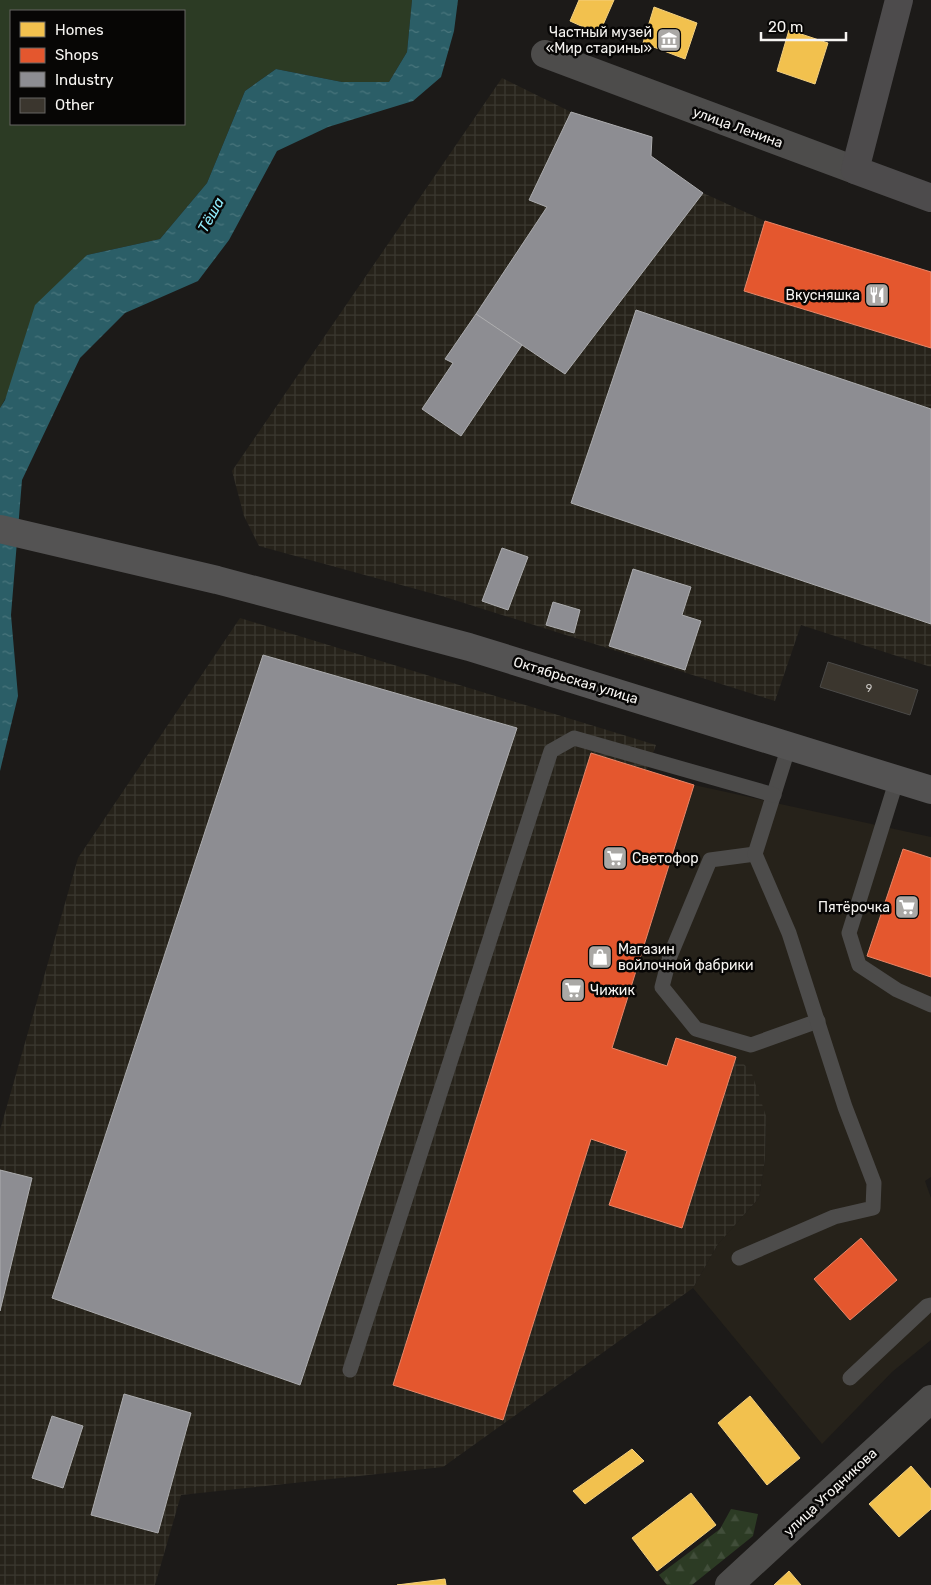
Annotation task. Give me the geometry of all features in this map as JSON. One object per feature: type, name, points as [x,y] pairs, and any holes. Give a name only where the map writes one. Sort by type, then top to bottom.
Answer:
[{"type":"main road","name":"Октябрьская улица","points":[[0,529],[217,580],[469,647],[931,790]]},
{"type":"street","points":[[855,170],[899,0]]},
{"type":"street","name":"улица Ленина","points":[[544,54],[931,198]]},
{"type":"street","name":"улица Угодникова","points":[[729,1585],[931,1399]]},
{"type":"lane","points":[[350,1370],[552,751],[574,738],[774,795]]},
{"type":"lane","points":[[739,1258],[834,1217],[873,1208],[874,1182],[845,1107],[790,933],[755,854],[789,746]]},
{"type":"lane","points":[[897,779],[849,933],[859,965],[897,990],[931,1005]]},
{"type":"lane","points":[[755,854],[710,860],[670,956],[662,987],[696,1029],[752,1045],[818,1022]]},
{"type":"lane","points":[[850,1378],[927,1306],[931,1305]]},
{"type":"shaded area","points":[[502,78],[571,112],[652,137],[651,156],[703,193],[765,221],[931,272],[931,667],[801,625],[775,701],[445,597],[259,546],[244,516],[232,471]]},
{"type":"shaded area","points":[[240,618],[656,745],[647,770],[591,753],[509,1014],[667,1065],[676,1038],[736,1057],[751,1071],[766,1116],[765,1159],[759,1198],[718,1244],[693,1288],[443,1467],[181,1495],[155,1585],[0,1585],[0,1130],[78,858]]},
{"type":"shaded area","points":[[694,785],[931,837],[931,1177],[925,1181],[931,1198],[931,1340],[892,1372],[822,1444],[693,1288],[718,1244],[759,1198],[765,1159],[766,1116],[676,1039],[667,1066],[612,1048]]},
{"type":"green space","points":[[0,0],[412,0],[407,52],[389,82],[342,82],[276,69],[245,91],[207,183],[160,239],[87,255],[0,408]]},
{"type":"green space","points":[[731,1509],[758,1514],[753,1536],[692,1585],[667,1585],[659,1575],[720,1529]]},
{"type":"water","name":"Тёша","points":[[412,0],[458,0],[454,31],[441,77],[413,101],[328,127],[277,151],[229,240],[198,281],[125,313],[80,358],[22,480],[11,615],[18,696],[0,771],[0,408],[5,400],[35,305],[87,255],[160,239],[207,183],[245,91],[276,69],[342,82],[389,82],[407,52]]},
{"type":"building: Homes","points":[[579,0],[614,0],[599,34],[570,21]]},
{"type":"building: Homes","points":[[654,7],[697,23],[685,59],[643,43]]},
{"type":"building: Homes","points":[[789,30],[828,43],[815,84],[777,71]]},
{"type":"building: Homes","points":[[750,1396],[800,1458],[767,1485],[718,1423]]},
{"type":"building: Homes","points":[[632,1449],[644,1461],[585,1504],[573,1491]]},
{"type":"building: Homes","points":[[911,1466],[931,1489],[931,1509],[899,1537],[869,1504]]},
{"type":"building: Homes","points":[[691,1493],[716,1525],[657,1571],[632,1538]]},
{"type":"building: Homes","points":[[789,1571],[801,1585],[774,1585]]},
{"type":"building: Homes","points":[[445,1579],[446,1585],[397,1585]]},
{"type":"building: Shops","points":[[765,221],[931,272],[931,348],[744,291]]},
{"type":"building: Shops","points":[[591,753],[694,785],[612,1048],[667,1066],[676,1038],[736,1057],[682,1228],[609,1205],[627,1151],[591,1139],[503,1420],[393,1385]]},
{"type":"building: Shops","name":"Пятёрочка","points":[[903,849],[931,858],[931,977],[867,956]]},
{"type":"building: Shops","points":[[861,1238],[897,1280],[850,1320],[814,1279]]},
{"type":"building: Industry","points":[[571,112],[652,137],[651,156],[703,193],[565,374],[476,314],[547,207],[529,200]]},
{"type":"building: Industry","points":[[636,310],[931,409],[931,624],[571,503]]},
{"type":"building: Industry","points":[[476,314],[522,345],[461,436],[422,409],[453,363],[445,359]]},
{"type":"building: Industry","points":[[502,548],[528,557],[508,610],[482,601]]},
{"type":"building: Industry","points":[[633,569],[691,587],[682,615],[701,621],[685,670],[609,646]]},
{"type":"building: Industry","points":[[553,602],[580,610],[574,633],[546,625]]},
{"type":"building: Industry","points":[[263,655],[517,728],[300,1385],[52,1298]]},
{"type":"building: Industry","points":[[0,1170],[32,1178],[0,1311]]},
{"type":"building: Industry","points":[[124,1394],[191,1413],[158,1533],[91,1515]]},
{"type":"building: Industry","points":[[52,1416],[83,1426],[63,1488],[32,1478]]},
{"type":"building: Other","points":[[828,662],[918,690],[910,715],[820,687]]},
{"type":"place","name":"Частный музей «Мир старины»","points":[[669,40]]},
{"type":"place","name":"Вкусняшка","points":[[877,295]]},
{"type":"place","name":"Светофор","points":[[615,858]]},
{"type":"place","name":"Пятёрочка","points":[[907,907]]},
{"type":"place","name":"Магазин войлочной фабрики","points":[[600,957]]},
{"type":"place","name":"Чижик","points":[[573,990]]}]
